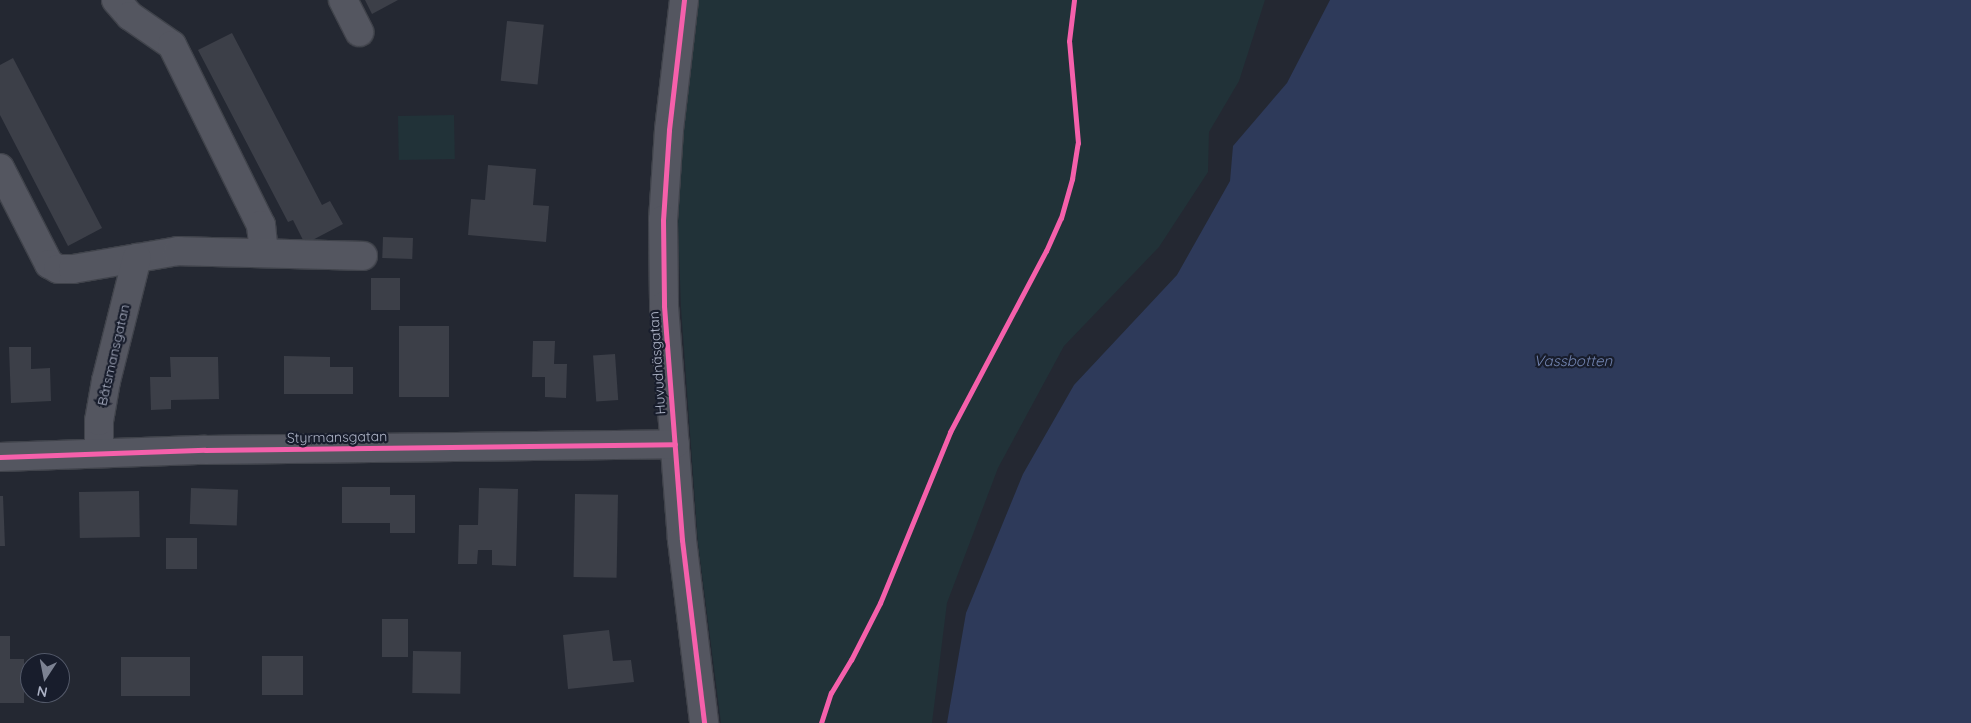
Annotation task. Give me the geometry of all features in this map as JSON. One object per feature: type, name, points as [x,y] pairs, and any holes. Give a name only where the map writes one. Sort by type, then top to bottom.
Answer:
[{"type":"street","points":[[116,0],[130,16],[172,45],[261,225],[264,253]]},
{"type":"street","points":[[343,0],[359,32]]},
{"type":"street","name":"Huvudnäsgatan","points":[[684,0],[669,130],[663,220],[664,306],[691,629],[704,723]]},
{"type":"street","points":[[0,168],[49,264],[58,269],[73,269],[178,252],[363,256]]},
{"type":"street","name":"Båtsmansgatan","points":[[99,453],[99,421],[106,381],[137,258]]},
{"type":"street","name":"Styrmansgatan","points":[[0,457],[99,453],[675,444]]},
{"type":"shaded area","points":[[699,0],[1265,0],[1239,81],[1209,132],[1208,172],[1159,247],[1064,346],[998,468],[947,603],[932,723],[721,723],[698,543],[681,308],[678,223],[683,132]]},
{"type":"shaded area","points":[[454,115],[455,159],[399,160],[398,116]]},
{"type":"water","name":"Vassbotten","points":[[1330,0],[1971,0],[1971,723],[947,723],[966,613],[1023,474],[1074,385],[1177,275],[1230,181],[1233,146],[1287,83]]},
{"type":"building","points":[[365,0],[398,0],[372,14]]},
{"type":"building","points":[[507,21],[544,25],[538,85],[501,81]]},
{"type":"building","points":[[232,33],[322,205],[330,201],[343,224],[305,244],[293,220],[288,222],[198,50]]},
{"type":"building","points":[[13,58],[102,228],[68,246],[0,115],[0,65]]},
{"type":"building","points":[[488,165],[536,169],[533,205],[549,206],[546,242],[468,235],[471,199],[485,200]]},
{"type":"building","points":[[383,237],[413,238],[412,259],[382,258]]},
{"type":"building","points":[[371,278],[400,278],[400,310],[371,310]]},
{"type":"building","points":[[399,326],[449,326],[449,397],[399,397]]},
{"type":"building","points":[[533,341],[555,341],[554,364],[567,364],[566,398],[545,397],[545,377],[532,377]]},
{"type":"building","points":[[9,347],[31,347],[31,369],[50,368],[51,401],[11,403]]},
{"type":"building","points":[[615,354],[618,400],[596,401],[593,356]]},
{"type":"building","points":[[284,356],[330,357],[330,367],[353,367],[353,394],[284,394]]},
{"type":"building","points":[[170,357],[218,357],[219,399],[171,400],[171,409],[151,410],[150,377],[171,377]]},
{"type":"building","points":[[342,487],[390,487],[390,495],[415,495],[415,533],[390,533],[390,523],[342,523]]},
{"type":"building","points":[[191,488],[238,490],[237,526],[190,524]]},
{"type":"building","points":[[479,488],[518,489],[516,566],[492,565],[492,550],[478,550],[477,564],[458,564],[459,525],[478,525]]},
{"type":"building","points":[[139,491],[140,537],[80,538],[79,492]]},
{"type":"building","points":[[575,494],[618,495],[617,578],[574,577]]},
{"type":"building","points":[[0,496],[3,496],[5,546],[0,546]]},
{"type":"building","points":[[166,538],[197,538],[197,569],[166,569]]},
{"type":"building","points":[[382,619],[408,619],[408,657],[382,657]]},
{"type":"building","points":[[609,630],[613,661],[631,660],[634,682],[568,689],[563,635]]},
{"type":"building","points":[[0,636],[10,636],[10,659],[20,659],[20,703],[0,703]]},
{"type":"building","points":[[413,651],[461,652],[460,694],[412,693]]},
{"type":"building","points":[[262,656],[303,656],[303,695],[262,695]]},
{"type":"building","points":[[121,657],[190,657],[190,696],[121,696]]},
{"type":"cycle path","points":[[684,0],[669,130],[663,220],[664,306],[682,540],[704,723]]},
{"type":"cycle path","points":[[821,723],[831,693],[851,660],[880,603],[950,432],[1046,251],[1061,218],[1072,179],[1078,143],[1069,41],[1074,0]]},
{"type":"cycle path","points":[[0,457],[205,450],[675,444]]}]
